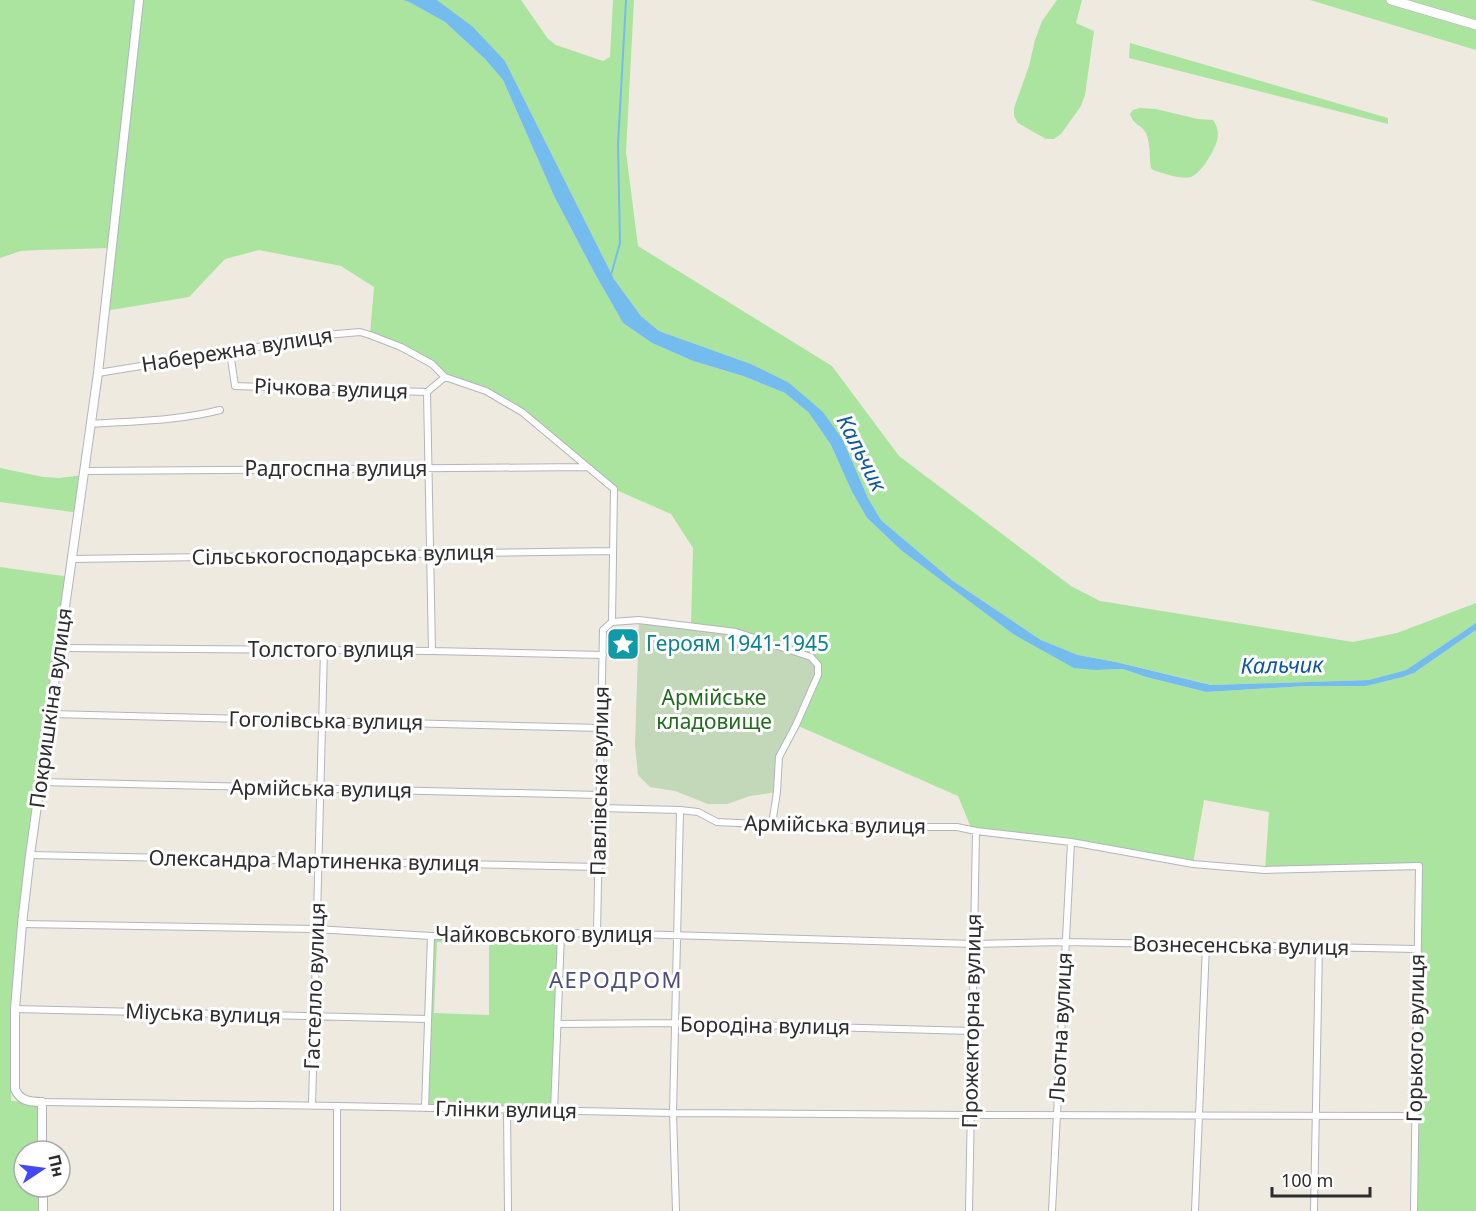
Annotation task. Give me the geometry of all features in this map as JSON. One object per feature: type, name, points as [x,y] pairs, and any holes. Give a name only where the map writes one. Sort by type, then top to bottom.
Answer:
[{"type":"main road","points":[[1391,0],[1476,25]]},
{"type":"street","name":"Покришкіна вулиця","points":[[42,1102],[22,1099],[17,1095],[15,1089],[15,1009],[22,924],[98,373],[139,0]]},
{"type":"street","name":"Набережна вулиця","points":[[98,373],[264,346],[292,338],[360,332],[400,347],[432,364],[445,377],[486,391],[522,412],[588,467]]},
{"type":"street","name":"Річкова вулиця","points":[[230,352],[235,386],[427,392]]},
{"type":"street","points":[[432,651],[427,392],[445,377]]},
{"type":"street","points":[[91,424],[167,420],[220,410]]},
{"type":"street","name":"Радгоспна вулиця","points":[[84,471],[588,467]]},
{"type":"street","name":"Павлівська вулиця","points":[[588,467],[614,489],[612,622],[603,630],[597,933]]},
{"type":"street","name":"Сільськогосподарська вулиця","points":[[72,559],[613,551]]},
{"type":"street","points":[[612,622],[639,620],[736,632],[811,657],[818,665],[819,675],[779,757],[772,824]]},
{"type":"street","name":"Толстого вулиця","points":[[60,648],[603,655]]},
{"type":"street","name":"Гастелло вулиця","points":[[312,1106],[324,650]]},
{"type":"street","name":"Гоголівська вулиця","points":[[51,714],[601,728]]},
{"type":"street","name":"Армійська вулиця","points":[[41,782],[600,795]]},
{"type":"street","name":"Армійська вулиця","points":[[600,808],[698,812],[717,822],[863,828],[957,827],[1071,843]]},
{"type":"street","points":[[676,1211],[673,1113],[680,810]]},
{"type":"street","name":"Прожекторна вулиця","points":[[969,1211],[976,831]]},
{"type":"street","name":"Горького вулиця","points":[[1071,843],[1193,864],[1265,870],[1419,866],[1414,1211]]},
{"type":"street","name":"Льотна вулиця","points":[[1052,1211],[1071,843]]},
{"type":"street","name":"Олександра Мартиненка вулиця","points":[[30,855],[599,867]]},
{"type":"street","name":"Чайковського вулиця","points":[[22,924],[316,929],[431,936],[597,933],[974,944],[1065,942]]},
{"type":"street","points":[[554,1110],[561,934]]},
{"type":"street","points":[[425,1108],[431,936]]},
{"type":"street","name":"Вознесенська вулиця","points":[[1065,942],[1417,949]]},
{"type":"street","points":[[1195,1211],[1206,945]]},
{"type":"street","points":[[1314,1211],[1319,947]]},
{"type":"street","name":"Міуська вулиця","points":[[15,1009],[428,1019]]},
{"type":"street","name":"Бородіна вулиця","points":[[558,1024],[675,1023],[972,1031]]},
{"type":"street","points":[[42,1102],[42,1139]]},
{"type":"street","name":"Глінки вулиця","points":[[42,1102],[673,1113],[1415,1116]]},
{"type":"street","points":[[337,1106],[337,1211]]},
{"type":"street","points":[[507,1110],[508,1211]]},
{"type":"green space","points":[[0,0],[403,0],[445,22],[485,59],[503,80],[554,196],[623,323],[652,343],[693,361],[743,376],[785,393],[809,413],[831,445],[852,492],[867,518],[902,551],[1013,634],[1096,670],[1123,669],[1206,692],[1306,686],[1366,686],[1414,673],[1476,630],[1476,1211],[1414,1211],[1419,866],[1265,870],[1269,812],[1204,800],[1193,864],[972,830],[958,796],[796,725],[691,626],[693,548],[671,514],[614,489],[522,412],[486,391],[445,377],[432,364],[370,335],[374,287],[341,266],[259,250],[225,259],[189,297],[105,311],[111,248],[21,251],[0,258]]},
{"type":"green space","points":[[437,0],[521,0],[548,39],[556,45],[603,61],[610,57],[613,0],[634,0],[626,152],[638,246],[832,366],[899,456],[1071,586],[1100,601],[1353,642],[1397,633],[1476,603],[1476,623],[1406,670],[1370,680],[1212,685],[1078,655],[1041,640],[953,581],[881,520],[868,498],[843,440],[788,382],[751,364],[659,331],[641,316],[614,279],[505,61]]},
{"type":"green space","points":[[1057,0],[1082,0],[1076,23],[1094,31],[1085,95],[1081,106],[1061,134],[1054,139],[1046,139],[1018,123],[1014,116],[1014,108],[1042,21]]},
{"type":"green space","points":[[1310,0],[1476,0],[1476,50]]},
{"type":"green space","points":[[1130,43],[1388,118],[1388,124],[1129,58]]},
{"type":"green space","points":[[1140,108],[1213,120],[1218,137],[1212,153],[1197,173],[1183,178],[1151,168],[1148,137],[1133,121],[1130,114],[1133,110]]},
{"type":"green space","points":[[0,468],[43,477],[84,475],[79,513],[0,502]]},
{"type":"green space","points":[[0,567],[70,577],[41,782],[15,1009],[11,1101],[42,1102],[42,1139],[12,1139],[12,1199],[43,1199],[43,1211],[0,1211]]},
{"type":"green space","name":"Армійське кладовище","points":[[639,620],[736,632],[811,657],[818,665],[818,675],[779,757],[777,792],[750,796],[727,804],[708,804],[675,791],[650,787],[638,775],[635,745]]},
{"type":"green space","points":[[559,936],[552,1109],[427,1106],[433,938]],"holes":[[[489,941],[489,1015],[434,1013],[437,942]]]},
{"type":"water","points":[[403,0],[437,0],[473,27],[505,61],[614,279],[641,316],[659,331],[751,364],[788,382],[823,412],[843,440],[868,498],[881,520],[953,581],[1041,640],[1078,655],[1211,685],[1369,680],[1406,670],[1476,623],[1476,630],[1414,673],[1366,686],[1306,686],[1206,692],[1123,669],[1074,668],[1013,634],[902,551],[867,518],[852,492],[831,445],[809,413],[785,393],[743,376],[693,361],[652,343],[623,323],[554,196],[503,80],[485,59],[445,22]]},
{"type":"waterway","points":[[611,275],[620,243],[618,145],[626,0]]},
{"type":"place","name":"Героям 1941-1945","points":[[623,644]]},
{"type":"district","name":"АЕРОДРОМ","points":[[616,980]]},
{"type":"water label","name":"Кальчик","points":[[862,453]]},
{"type":"water label","name":"Кальчик","points":[[1282,665]]}]
